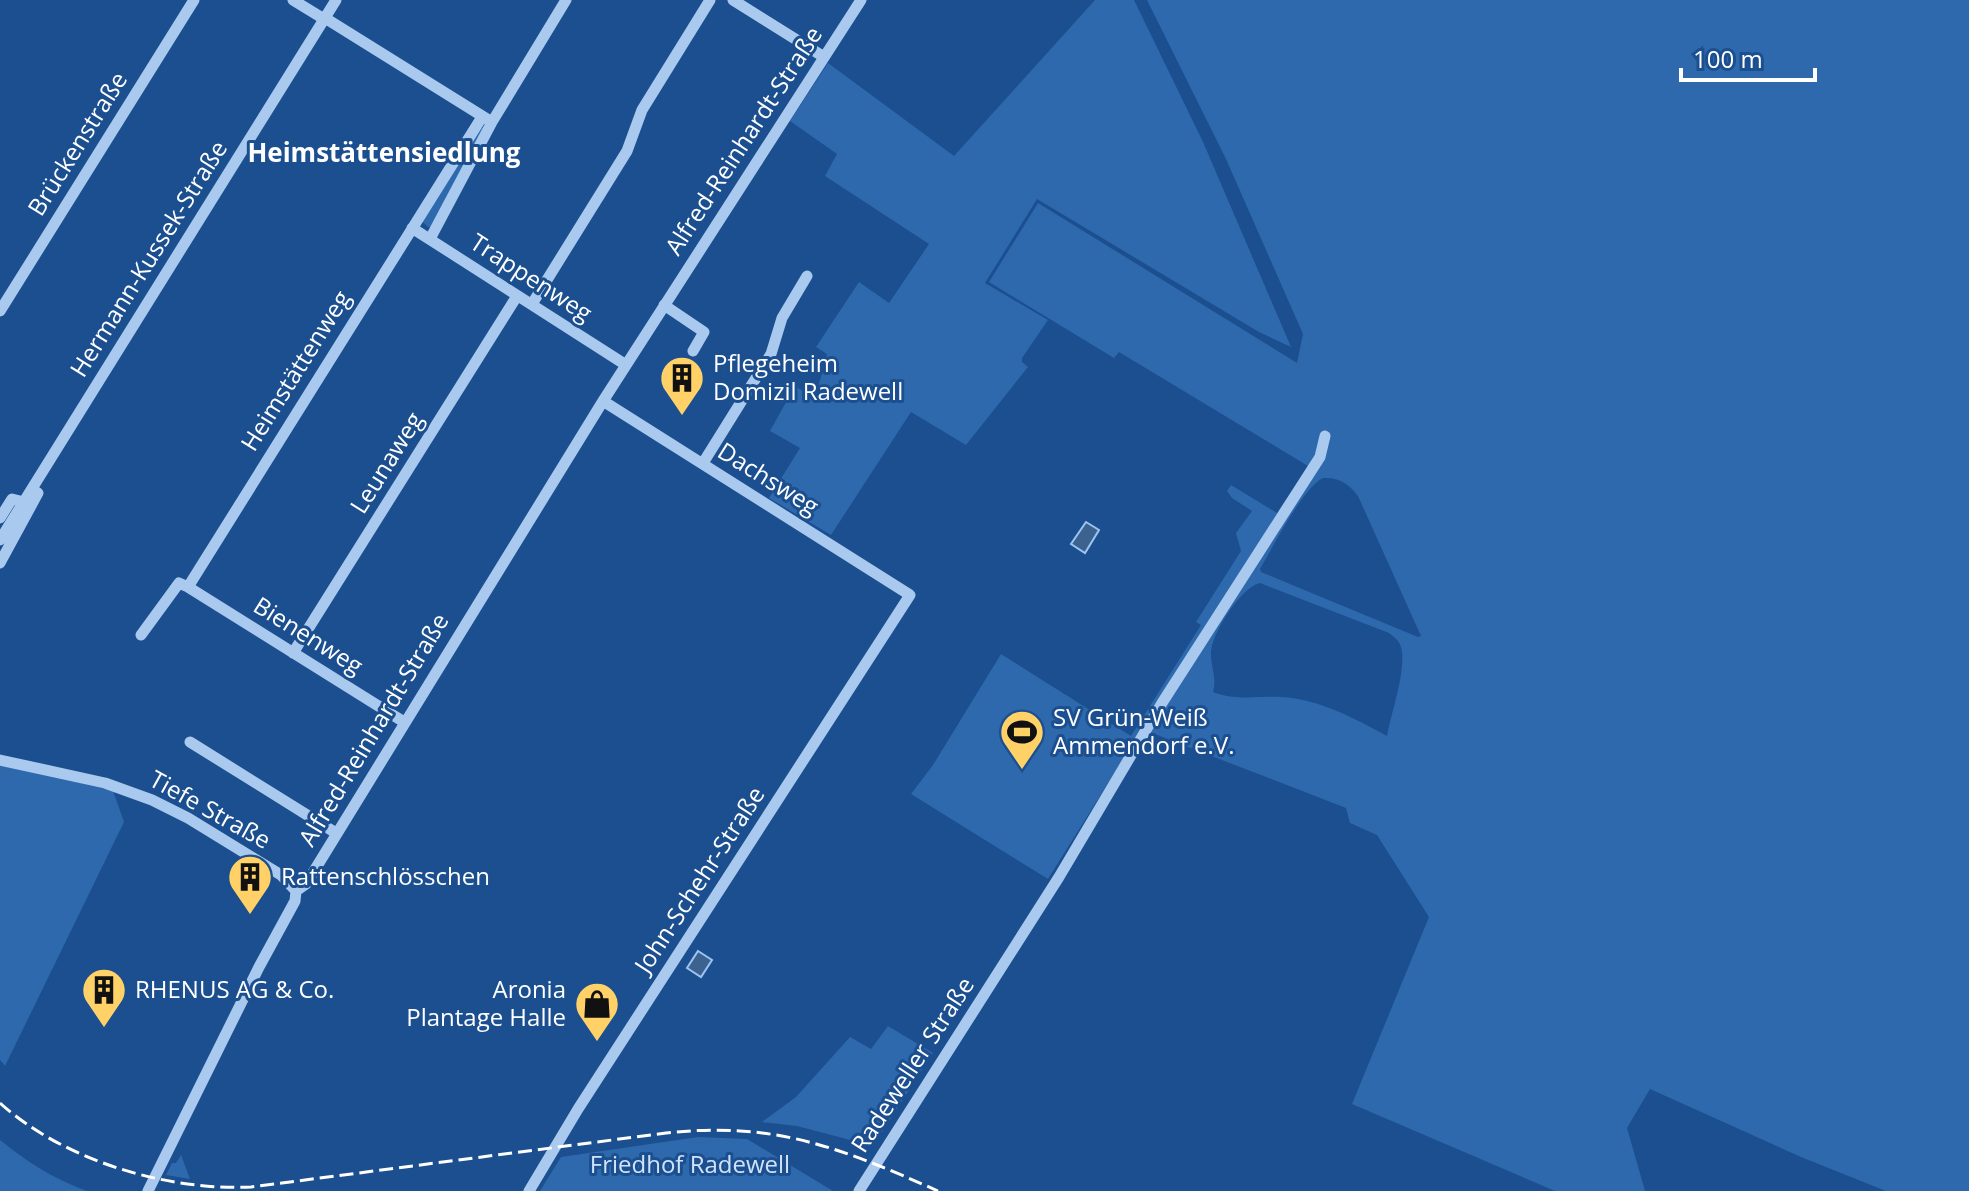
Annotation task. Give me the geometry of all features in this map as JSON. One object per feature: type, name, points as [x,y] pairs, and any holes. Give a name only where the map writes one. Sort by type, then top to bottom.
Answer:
[{"type":"street","name":"Brückenstraße","points":[[0,311],[194,0]]},
{"type":"street","points":[[293,0],[487,120]]},
{"type":"street","name":"Hermann-Kussek-Straße","points":[[0,540],[336,0]]},
{"type":"street","name":"Heimstättenweg","points":[[141,635],[179,583],[188,587],[412,228],[566,0]]},
{"type":"street","points":[[532,304],[627,151],[642,110],[710,0]]},
{"type":"street","points":[[733,0],[824,57]]},
{"type":"street","name":"Alfred-Reinhardt-Straße","points":[[148,1191],[295,901],[296,891],[306,884],[603,401],[861,0]]},
{"type":"street","name":"Heimstättenweg","points":[[430,239],[487,120]]},
{"type":"street","name":"Trappenweg","points":[[412,228],[626,365]]},
{"type":"street","points":[[703,463],[771,354],[782,318],[807,276]]},
{"type":"street","name":"Leunaweg","points":[[293,653],[517,296]]},
{"type":"street","points":[[664,305],[704,332],[693,351]]},
{"type":"street","name":"Dachsweg","points":[[603,401],[910,595]]},
{"type":"street","name":"Radeweller Straße","points":[[859,1191],[1005,962],[1162,703],[1320,457],[1325,436]]},
{"type":"street","points":[[0,563],[38,493],[32,490]]},
{"type":"street","points":[[0,518],[12,499],[24,502]]},
{"type":"street","name":"Bienenweg","points":[[188,587],[404,722]]},
{"type":"street","name":"John-Schehr-Straße","points":[[529,1191],[578,1109],[910,595]]},
{"type":"street","points":[[190,742],[336,833]]},
{"type":"street","name":"Tiefe Straße","points":[[0,760],[105,783],[152,800],[188,818],[281,875],[296,891]]},
{"type":"green space","points":[[1095,0],[1134,0],[1203,142],[1291,347],[1259,332],[1037,199],[985,283],[1048,320],[1022,358],[1028,367],[966,445],[911,412],[831,535],[769,498],[800,448],[770,431],[795,386],[815,399],[827,354],[816,347],[859,282],[889,303],[929,244],[825,176],[837,154],[790,121],[828,63],[954,156]]},
{"type":"green space","points":[[1147,0],[1969,0],[1969,1191],[1886,1191],[1801,1157],[1650,1089],[1627,1128],[1645,1191],[1555,1191],[1352,1104],[1429,917],[1377,835],[1350,823],[1346,808],[1147,731],[1135,740],[1048,879],[911,794],[933,765],[1001,654],[1131,736],[1201,625],[1196,622],[1241,551],[1236,533],[1252,511],[1227,491],[1231,485],[1277,513],[1308,466],[1119,352],[1114,358],[989,282],[1038,203],[1297,363],[1303,334],[1226,159]],"holes":[[[1323,478],[1343,482],[1358,496],[1421,636],[1261,572],[1297,505]],[[1260,583],[1389,633],[1398,641],[1402,667],[1387,736],[1349,716],[1309,701],[1239,697],[1213,692],[1211,654],[1216,635],[1236,602],[1252,586]]]},
{"type":"green space","points":[[481,126],[483,129],[431,227],[428,227],[422,221]]},
{"type":"green space","points":[[0,763],[112,788],[124,822],[5,1066],[0,1060]]},
{"type":"green space","points":[[888,1026],[933,1053],[873,1146],[797,1126],[762,1122],[796,1097],[850,1037],[871,1049]]},
{"type":"green space","name":"Friedhof Radewell","points":[[698,1137],[747,1139],[833,1191],[540,1191],[561,1157]]},
{"type":"green space","points":[[0,1140],[41,1169],[87,1191],[0,1191]]},
{"type":"green space","points":[[181,1155],[190,1179],[166,1175]]},
{"type":"shaded area","points":[[1086,522],[1099,530],[1085,553],[1071,544]]},
{"type":"shaded area","points":[[698,951],[712,960],[701,977],[687,968]]},
{"type":"railway","points":[[0,1103],[25,1123],[85,1156],[117,1168],[185,1184],[251,1187],[705,1130],[741,1131],[806,1141],[870,1162],[938,1191]]},
{"type":"place","name":"Pflegeheim Domizil Radewell","points":[[682,417]]},
{"type":"place","name":"SV Grün-Weiß Ammendorf e.V.","points":[[1022,771]]},
{"type":"place","name":"Rattenschlösschen","points":[[250,916]]},
{"type":"place","name":"RHENUS AG & Co.","points":[[104,1029]]},
{"type":"place","name":"Aronia Plantage Halle","points":[[597,1043]]},
{"type":"district","name":"Heimstättensiedlung","points":[[384,153]]}]
